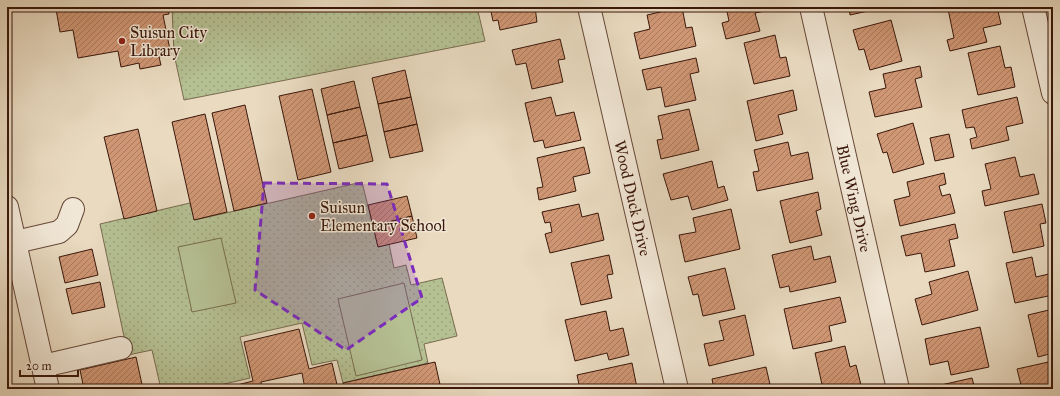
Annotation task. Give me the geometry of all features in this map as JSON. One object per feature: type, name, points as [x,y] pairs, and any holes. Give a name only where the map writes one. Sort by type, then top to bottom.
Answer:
[{"type":"street","name":"Wood Duck Drive","points":[[589,7],[676,389]]},
{"type":"street","name":"Blue Wing Drive","points":[[811,7],[898,389]]},
{"type":"street","points":[[1033,7],[1053,93]]},
{"type":"street","points":[[7,207],[11,243],[48,389]]},
{"type":"street","points":[[11,243],[59,232],[67,225],[73,209]]},
{"type":"street","points":[[43,366],[121,348]]},
{"type":"highlighted area","points":[[264,183],[387,184],[422,298],[346,350],[255,290]]},
{"type":"green space","points":[[172,7],[477,7],[485,41],[184,100],[174,54]]},
{"type":"green space","points":[[362,182],[378,247],[389,244],[394,268],[406,265],[411,285],[442,278],[457,336],[424,344],[428,363],[343,383],[337,360],[312,365],[302,323],[240,337],[250,378],[203,389],[161,389],[152,350],[128,355],[100,224],[190,203],[195,220]]},
{"type":"green space","points":[[221,238],[236,303],[192,312],[178,247]]},
{"type":"green space","points":[[404,283],[422,360],[356,376],[338,299]]},
{"type":"building","name":"Suisun City Library","points":[[69,7],[168,7],[169,14],[163,15],[171,55],[159,57],[161,65],[140,69],[139,63],[121,67],[118,51],[78,58],[73,30],[60,32],[56,9]]},
{"type":"building","points":[[490,7],[535,7],[537,22],[500,30],[498,20],[493,21]]},
{"type":"building","points":[[682,7],[686,28],[692,27],[696,46],[640,59],[634,33],[650,29],[647,15]]},
{"type":"building","points":[[726,7],[774,7],[775,9],[755,13],[760,31],[726,39],[722,23],[729,21]]},
{"type":"building","points":[[849,7],[886,7],[850,15]]},
{"type":"building","points":[[956,7],[997,7],[1001,24],[983,28],[987,42],[950,51],[947,40],[954,38],[948,9]]},
{"type":"building","points":[[891,20],[902,61],[870,70],[864,49],[859,50],[853,30]]},
{"type":"building","points":[[775,35],[780,58],[786,57],[790,76],[754,84],[744,43]]},
{"type":"building","points":[[560,39],[565,59],[558,60],[563,82],[532,89],[526,63],[516,65],[512,50]]},
{"type":"building","points":[[1000,46],[1005,68],[1011,67],[1015,87],[978,95],[968,53]]},
{"type":"building","points":[[696,58],[699,72],[690,74],[696,100],[665,107],[661,87],[647,90],[642,70]]},
{"type":"building","points":[[920,66],[922,77],[915,79],[922,107],[875,117],[869,92],[886,88],[883,74]]},
{"type":"building","points":[[405,70],[411,97],[378,104],[372,78]]},
{"type":"building","points":[[354,81],[360,107],[327,115],[321,89]]},
{"type":"building","points":[[312,89],[331,172],[298,180],[279,96]]},
{"type":"building","points":[[793,90],[797,110],[778,115],[783,134],[756,141],[747,101]]},
{"type":"building","points":[[411,97],[417,124],[384,132],[378,104]]},
{"type":"building","points":[[551,97],[556,116],[574,112],[581,140],[545,148],[543,140],[534,142],[525,103]]},
{"type":"building","points":[[1017,97],[1023,123],[1006,127],[1009,140],[972,149],[970,139],[977,137],[974,127],[966,128],[962,110]]},
{"type":"building","points":[[245,105],[267,203],[234,211],[212,113]]},
{"type":"building","points":[[360,107],[367,135],[333,143],[327,115]]},
{"type":"building","points":[[689,109],[699,150],[661,159],[657,140],[663,139],[658,116]]},
{"type":"building","points":[[205,114],[227,212],[194,220],[172,122]]},
{"type":"building","points":[[913,123],[924,164],[893,173],[887,152],[883,153],[877,134]]},
{"type":"building","points":[[417,124],[423,151],[390,158],[384,132]]},
{"type":"building","points":[[138,129],[157,211],[124,219],[104,137]]},
{"type":"building","points":[[949,134],[954,157],[935,161],[930,138]]},
{"type":"building","points":[[367,135],[373,161],[339,169],[333,143]]},
{"type":"building","points":[[788,142],[791,156],[808,152],[813,179],[757,191],[753,172],[759,171],[754,150]]},
{"type":"building","points":[[584,147],[590,173],[573,177],[576,191],[539,200],[537,188],[543,187],[537,158]]},
{"type":"building","points":[[1015,157],[1020,177],[1034,174],[1039,194],[985,206],[982,191],[991,189],[985,164]]},
{"type":"building","points":[[712,161],[718,188],[724,186],[728,200],[692,210],[688,196],[671,200],[663,174]]},
{"type":"building","points":[[944,173],[946,184],[939,186],[942,196],[950,194],[955,213],[900,226],[894,200],[910,196],[907,182]]},
{"type":"building","points":[[818,192],[821,209],[816,211],[822,235],[790,243],[780,201]]},
{"type":"building","points":[[407,196],[412,216],[373,226],[368,205]]},
{"type":"building","points":[[579,204],[582,217],[598,213],[604,240],[550,253],[545,234],[552,232],[550,222],[545,223],[542,212]]},
{"type":"building","points":[[1042,204],[1046,223],[1040,224],[1044,246],[1013,253],[1004,212]]},
{"type":"building","points":[[731,209],[740,249],[685,262],[679,235],[696,232],[693,218]]},
{"type":"building","points":[[412,216],[417,238],[378,247],[373,226]]},
{"type":"building","points":[[955,224],[958,238],[949,240],[955,266],[925,272],[921,253],[906,256],[901,236]]},
{"type":"building","points":[[811,246],[814,260],[830,256],[836,282],[790,292],[789,286],[780,288],[772,255]]},
{"type":"building","points":[[92,249],[98,275],[65,283],[59,257]]},
{"type":"building","points":[[609,255],[613,274],[607,275],[612,298],[581,305],[571,263]]},
{"type":"building","points":[[1032,257],[1036,277],[1053,273],[1053,295],[1015,303],[1006,263]]},
{"type":"building","points":[[725,268],[735,309],[703,316],[698,294],[693,295],[688,277]]},
{"type":"building","points":[[968,271],[978,310],[922,325],[915,299],[932,294],[929,282]]},
{"type":"building","points":[[100,282],[105,307],[72,314],[66,289]]},
{"type":"building","points":[[840,297],[846,322],[829,326],[832,341],[793,349],[784,309]]},
{"type":"building","points":[[1053,309],[1053,353],[1038,357],[1028,315]]},
{"type":"building","points":[[606,311],[610,331],[623,328],[629,355],[609,360],[607,353],[575,361],[565,320]]},
{"type":"building","points":[[745,315],[754,355],[709,366],[704,344],[724,340],[719,321]]},
{"type":"building","points":[[980,327],[989,367],[951,375],[948,361],[930,365],[925,339]]},
{"type":"building","points":[[299,329],[309,369],[332,363],[338,389],[305,389],[302,373],[261,382],[262,389],[230,389],[229,387],[253,381],[244,342]]},
{"type":"building","points":[[845,346],[850,367],[856,365],[861,385],[845,389],[823,389],[815,353]]},
{"type":"building","points":[[136,357],[143,389],[84,389],[80,370]]},
{"type":"building","points":[[1053,361],[1053,389],[1022,389],[1017,369]]},
{"type":"building","points":[[435,362],[441,389],[344,389],[343,383]]},
{"type":"building","points":[[632,363],[637,388],[580,389],[577,375]]},
{"type":"building","points":[[766,367],[771,389],[714,389],[712,379]]},
{"type":"building","points":[[972,378],[975,389],[942,389],[941,385]]},
{"type":"place","name":"Suisun City Library","points":[[122,41]]},
{"type":"place","name":"Suisun Elementary School","points":[[312,216]]}]
